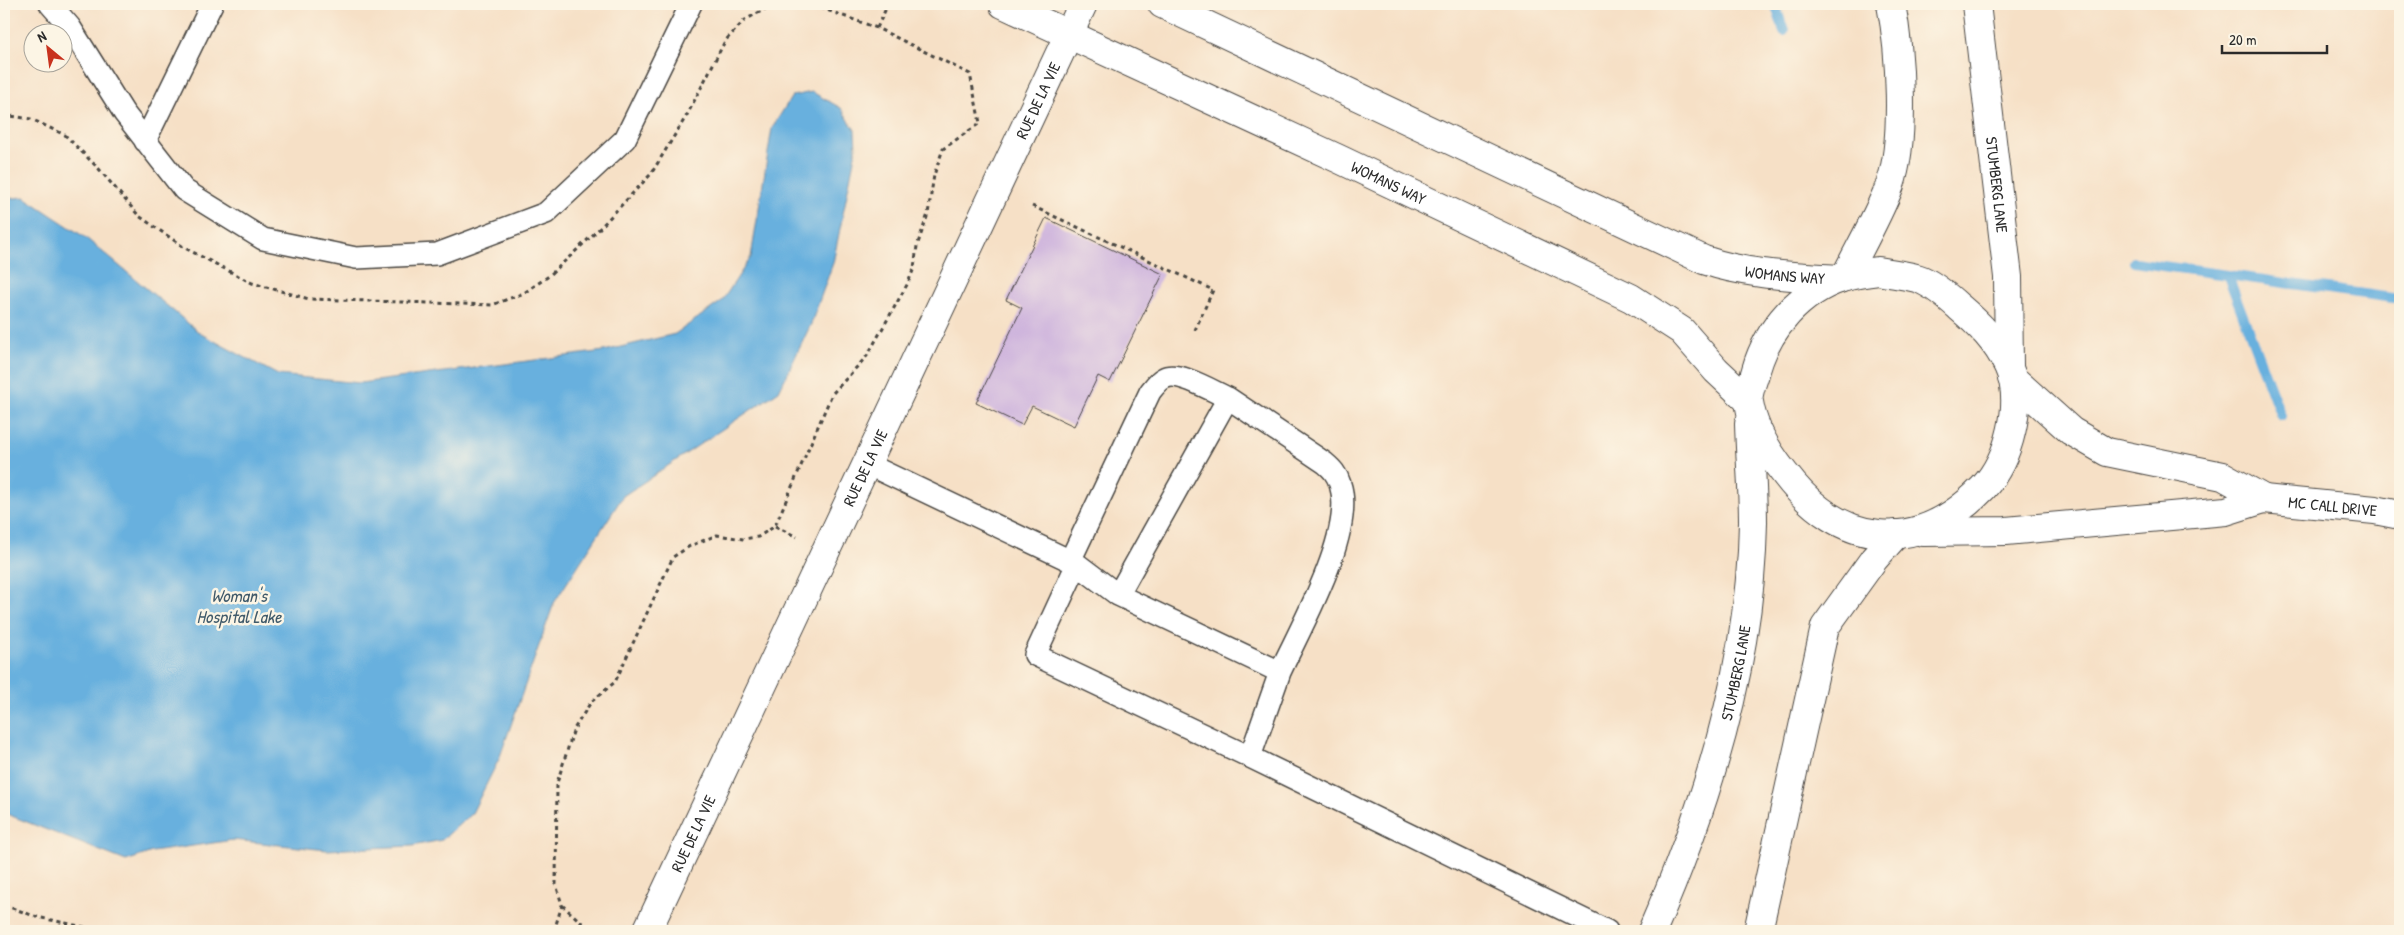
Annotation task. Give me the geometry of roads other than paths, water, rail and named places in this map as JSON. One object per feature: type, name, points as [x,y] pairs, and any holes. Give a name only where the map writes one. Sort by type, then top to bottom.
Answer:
[{"type":"main road","name":"WOMANS WAY","points":[[1003,4],[1069,33],[1631,298],[1682,331],[1716,370],[1748,400]]},
{"type":"main road","name":"RUE DE LA VIE","points":[[647,931],[1083,4]]},
{"type":"main road","name":"WOMANS WAY","points":[[1162,4],[1704,260],[1724,267],[1749,271],[1842,278]]},
{"type":"main road","points":[[1842,278],[1890,184],[1899,144],[1897,35],[1891,4]]},
{"type":"main road","name":"STUMBERG LANE","points":[[1900,533],[1935,524],[1965,506],[1990,480],[2007,449],[2015,414],[2010,373],[2008,277],[1976,4]]},
{"type":"main road","points":[[1842,278],[1878,271],[1922,280],[1952,300],[1980,325],[1998,348],[2010,373],[2071,430],[2107,452],[2223,476],[2264,498]]},
{"type":"main road","name":"STUMBERG LANE","points":[[1652,931],[1673,883],[1710,779],[1741,645],[1753,523],[1748,400],[1760,357],[1779,322],[1808,295],[1842,278]]},
{"type":"main road","points":[[1748,400],[1767,452],[1802,496],[1830,519],[1864,534],[2006,531],[2207,513],[2226,511],[2264,498]]},
{"type":"main road","name":"MC CALL DRIVE","points":[[2264,498],[2400,514]]},
{"type":"main road","points":[[1758,931],[1825,627],[1874,559],[1900,533]]},
{"type":"lane","points":[[50,4],[70,27],[124,113],[184,190],[263,239],[356,258],[437,254],[546,212],[625,139],[691,4]]},
{"type":"lane","points":[[145,140],[212,4]]},
{"type":"lane","points":[[1250,757],[1280,672],[1333,555],[1342,514],[1341,486],[1335,472],[1325,463],[1228,398],[1176,376],[1166,377],[1150,392],[1073,562],[1034,655],[1250,757],[1607,931]]},
{"type":"lane","points":[[1118,595],[1228,398]]},
{"type":"lane","points":[[867,464],[1073,562],[1118,595],[1280,672]]},
{"type":"water","name":"Woman's Hospital Lake","points":[[812,92],[841,108],[855,130],[856,150],[833,263],[811,324],[779,391],[623,496],[554,603],[499,759],[472,813],[442,840],[412,846],[327,850],[233,840],[152,852],[126,861],[4,813],[4,199],[24,197],[86,238],[201,334],[278,375],[360,383],[604,351],[675,334],[722,301],[751,257],[772,128],[792,96]]},
{"type":"waterway","points":[[1775,4],[1784,31]]},
{"type":"waterway","points":[[2134,262],[2400,299]]},
{"type":"waterway","points":[[2228,276],[2281,416]]}]
